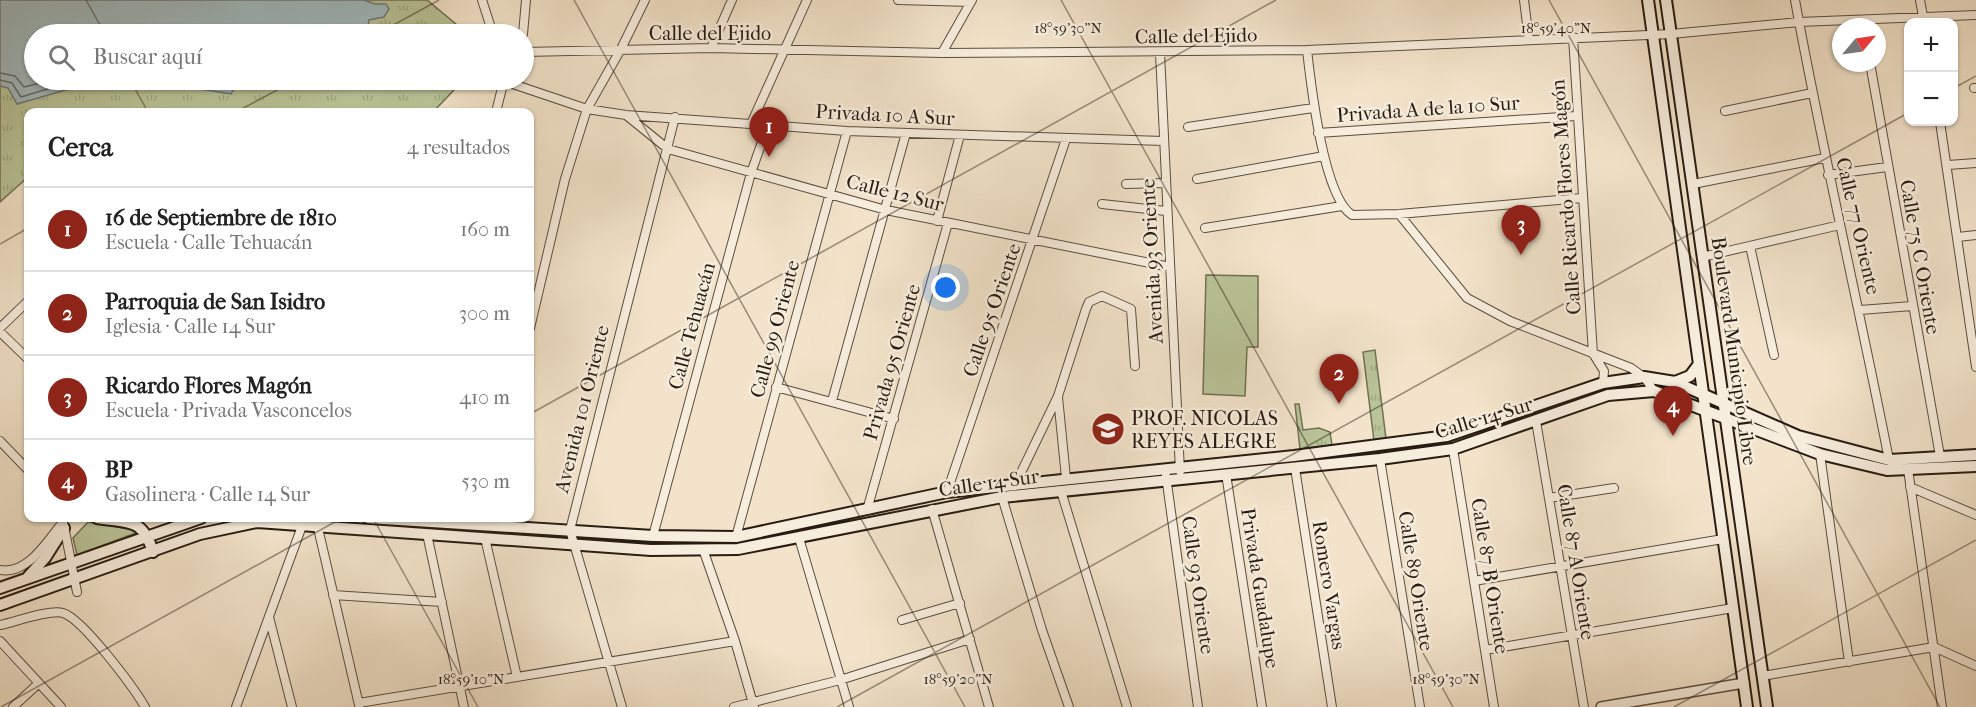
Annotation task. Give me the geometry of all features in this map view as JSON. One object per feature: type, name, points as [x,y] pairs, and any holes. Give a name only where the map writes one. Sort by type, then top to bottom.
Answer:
[{"type":"main road","name":"Boulevard Municipio Libre","points":[[1648,0],[1747,707]]},
{"type":"main road","name":"Boulevard Municipio Libre","points":[[1666,0],[1767,707]]},
{"type":"main road","points":[[1675,382],[1690,376],[1699,364]]},
{"type":"main road","name":"Calle 14 Sur","points":[[490,522],[653,536],[736,537],[947,492],[1066,478],[1180,473],[1447,436],[1602,383],[1644,377],[1675,382],[1798,436],[1889,460],[1976,454]]},
{"type":"main road","name":"Calle 14 Sur","points":[[1180,473],[1226,474],[1295,468],[1453,449],[1608,395],[1653,391],[1820,454],[1887,470],[1976,466]]},
{"type":"main road","name":"Calle 14 Sur","points":[[0,605],[200,534],[236,524],[257,522],[318,528],[704,552],[762,546],[932,509],[1002,497],[1166,474]]},
{"type":"main road","points":[[120,522],[137,525],[148,534],[153,552]]},
{"type":"main road","points":[[0,588],[72,564],[148,534],[188,522]]},
{"type":"main road","points":[[26,580],[45,558],[63,523]]},
{"type":"street","points":[[482,0],[490,24]]},
{"type":"street","points":[[524,24],[526,0]]},
{"type":"street","points":[[534,311],[565,179],[587,109],[621,49],[645,0]]},
{"type":"street","points":[[711,48],[732,0]]},
{"type":"street","points":[[751,124],[807,0]]},
{"type":"street","points":[[898,0],[971,1],[942,53]]},
{"type":"street","points":[[1524,0],[1528,40]]},
{"type":"street","name":"Calle 77 Oriente","points":[[1795,0],[1828,175],[1860,310],[1889,460]]},
{"type":"street","points":[[1920,0],[1923,18]]},
{"type":"street","name":"Calle del Ejido","points":[[1944,18],[1976,15]]},
{"type":"street","name":"Calle del Ejido","points":[[1886,23],[1904,21]]},
{"type":"street","name":"Calle del Ejido","points":[[534,51],[711,48],[942,53],[1160,53],[1307,50],[1671,33],[1799,22],[1832,23]]},
{"type":"street","name":"Calle Ricardo Flores Magón","points":[[1573,37],[1576,116],[1593,354],[1604,370],[1602,383]]},
{"type":"street","points":[[1307,50],[1313,108],[1324,156],[1342,206],[1352,215],[1360,217],[1582,198]]},
{"type":"street","name":"Avenida 93 Oriente","points":[[1160,53],[1164,183],[1180,473]]},
{"type":"street","name":"Calle 75 C Oriente","points":[[1871,72],[1940,456]]},
{"type":"street","points":[[497,108],[502,90]]},
{"type":"street","name":"Privada 10 A Sur","points":[[533,90],[587,109],[626,115],[906,133],[1163,141]]},
{"type":"street","points":[[1725,111],[1812,93]]},
{"type":"street","points":[[1188,127],[1313,108]]},
{"type":"street","name":"Calle 12 Sur","points":[[626,115],[668,149],[751,173],[886,210],[948,224],[1170,267]]},
{"type":"street","name":"Privada A de la 10 Sur","points":[[1318,133],[1576,116]]},
{"type":"street","name":"Avenida 101 Oriente","points":[[622,707],[570,530],[605,384],[675,117]]},
{"type":"street","name":"Calle Tehuacán","points":[[653,536],[751,173],[768,125]]},
{"type":"street","points":[[1941,126],[1976,367]]},
{"type":"street","name":"Calle 99 Oriente","points":[[736,537],[847,130]]},
{"type":"street","points":[[831,401],[906,133]]},
{"type":"street","points":[[937,221],[960,135]]},
{"type":"street","name":"Calle 95 Oriente","points":[[947,492],[1034,240],[1066,139]]},
{"type":"street","points":[[1197,179],[1324,156]]},
{"type":"street","points":[[1693,184],[1826,158]]},
{"type":"street","points":[[1948,165],[1976,163]]},
{"type":"street","points":[[1828,175],[1887,167]]},
{"type":"street","points":[[1126,184],[1164,183]]},
{"type":"street","points":[[1102,204],[1166,210]]},
{"type":"street","points":[[1205,228],[1342,206]]},
{"type":"street","points":[[1399,214],[1467,298],[1510,321],[1630,368],[1644,377],[1653,391]]},
{"type":"street","name":"Privada 95 Oriente","points":[[867,510],[948,224]]},
{"type":"street","points":[[1702,257],[1840,225]]},
{"type":"street","points":[[1958,237],[1976,235]]},
{"type":"street","points":[[1750,246],[1774,355]]},
{"type":"street","points":[[1016,483],[1058,396],[1089,302],[1097,297],[1123,303],[1131,309],[1135,366]]},
{"type":"street","points":[[1967,300],[1976,299]]},
{"type":"street","points":[[24,305],[0,330],[24,355]]},
{"type":"street","points":[[1860,310],[1912,306]]},
{"type":"street","points":[[776,387],[894,419]]},
{"type":"street","points":[[1058,396],[1066,478]]},
{"type":"street","name":"Calle 87 A Oriente","points":[[1536,421],[1584,707]]},
{"type":"street","points":[[0,441],[24,466]]},
{"type":"street","name":"Calle 87 B Oriente","points":[[1453,449],[1494,707]]},
{"type":"street","points":[[1820,454],[1849,662]]},
{"type":"street","name":"Calle 89 Oriente","points":[[1380,459],[1420,707]]},
{"type":"street","name":"Romero Vargas","points":[[1295,468],[1332,707]]},
{"type":"street","points":[[1908,470],[1942,707]]},
{"type":"street","name":"Calle 93 Oriente","points":[[1166,474],[1198,707]]},
{"type":"street","name":"Privada Guadalupe","points":[[1226,474],[1262,707]]},
{"type":"street","points":[[1910,487],[1976,515]]},
{"type":"street","points":[[1549,498],[1614,488]]},
{"type":"street","points":[[1061,490],[1127,707]]},
{"type":"street","points":[[1002,497],[1042,630],[1069,707]]},
{"type":"street","points":[[932,509],[989,707]]},
{"type":"street","points":[[63,523],[77,592]]},
{"type":"street","points":[[0,570],[12,571],[27,563],[63,523]]},
{"type":"street","points":[[236,707],[302,526]]},
{"type":"street","points":[[318,528],[359,705],[459,686],[735,641]]},
{"type":"street","points":[[428,534],[464,707]]},
{"type":"street","points":[[485,538],[517,677]]},
{"type":"street","points":[[799,538],[849,707]]},
{"type":"street","points":[[1473,581],[1724,539]]},
{"type":"street","points":[[704,552],[735,641],[753,705]]},
{"type":"street","points":[[333,595],[441,602]]},
{"type":"street","points":[[902,620],[960,603]]},
{"type":"street","points":[[1485,650],[1733,608]]},
{"type":"street","points":[[0,625],[63,613],[89,635],[124,675],[145,707]]},
{"type":"street","points":[[269,616],[292,707]]},
{"type":"street","points":[[734,707],[753,705],[840,680],[970,639]]},
{"type":"street","points":[[0,641],[61,707]]},
{"type":"street","points":[[1762,676],[1934,647],[1976,666]]},
{"type":"street","points":[[13,707],[39,683]]},
{"type":"street","points":[[1600,707],[1658,702],[1744,683]]},
{"type":"green space","points":[[0,0],[427,0],[456,24],[24,24],[24,90],[454,90],[437,108],[24,108],[24,181],[0,202]]},
{"type":"green space","points":[[1206,275],[1258,276],[1258,347],[1247,347],[1245,396],[1203,394]]},
{"type":"green space","points":[[1375,350],[1386,439],[1374,441],[1363,352]]},
{"type":"green space","points":[[1295,404],[1299,404],[1303,430],[1319,428],[1330,432],[1332,445],[1300,449]]},
{"type":"green space","points":[[88,522],[141,531],[77,555],[73,538]]},
{"type":"water","points":[[0,0],[364,0],[375,4],[386,4],[389,9],[384,17],[369,20],[368,24],[24,24],[24,90],[66,90],[17,104],[8,88],[0,86]]},
{"type":"water","points":[[206,90],[233,90],[231,94]]},
{"type":"place","name":"16 de Septiembre de 1810","points":[[769,157]]},
{"type":"place","name":"Ricardo Flores Magón","points":[[1521,255]]},
{"type":"place","name":"Parroquia de San Isidro","points":[[1339,404]]},
{"type":"place","name":"PROF. NICOLAS REYES ALEGRE","points":[[1108,429]]},
{"type":"place","name":"BP","points":[[1673,436]]}]
